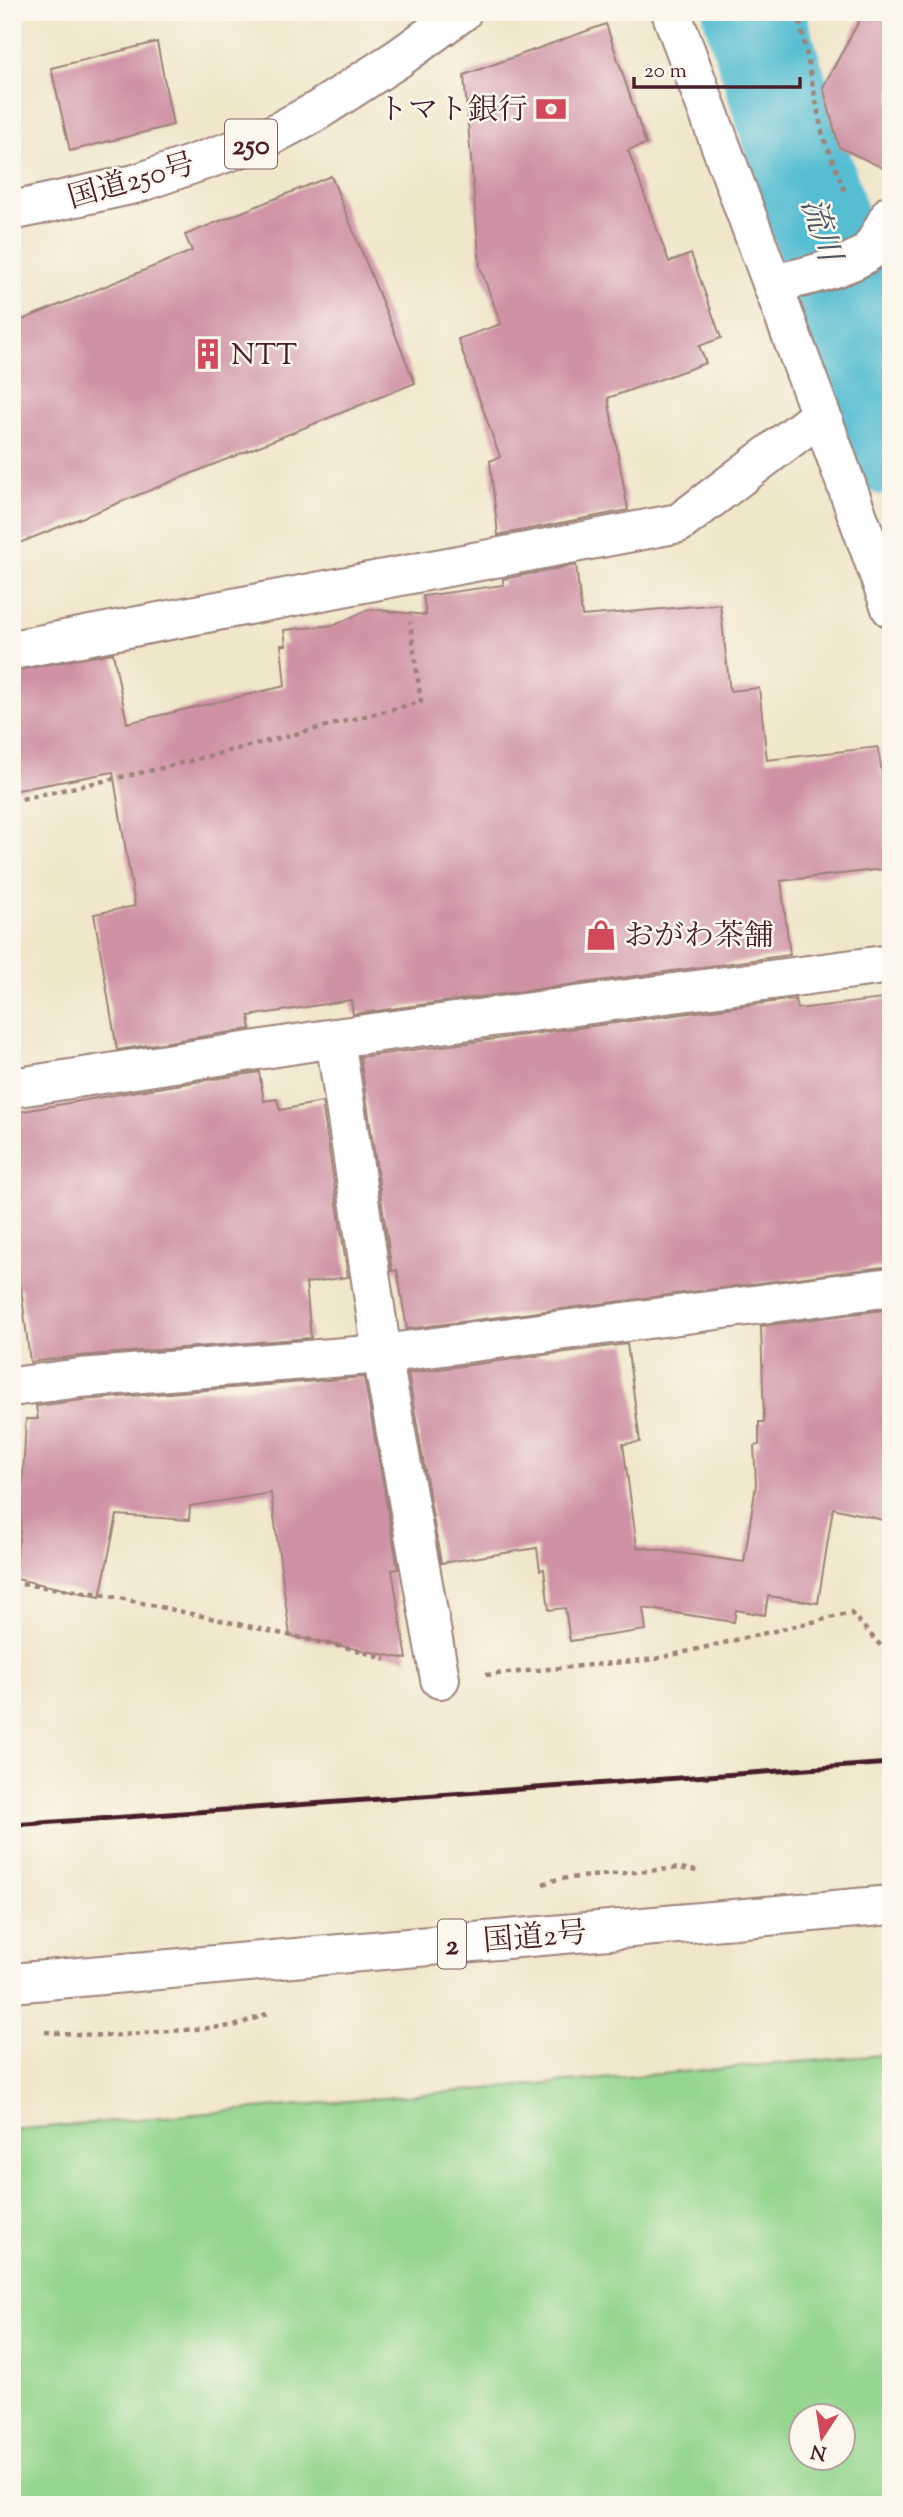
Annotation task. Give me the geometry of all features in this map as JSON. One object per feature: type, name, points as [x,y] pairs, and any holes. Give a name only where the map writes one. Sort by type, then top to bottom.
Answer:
[{"type":"main road","name":"国道250号","points":[[12,211],[135,184],[263,140],[317,111],[399,58],[462,12]]},
{"type":"main road","points":[[671,12],[789,280],[821,415],[891,608]]},
{"type":"main road","points":[[789,280],[861,256],[891,214]]},
{"type":"main road","points":[[12,650],[679,523],[821,415]]},
{"type":"main road","points":[[12,1088],[335,1038],[891,964]]},
{"type":"main road","points":[[335,1038],[382,1354],[440,1679]]},
{"type":"main road","points":[[12,1387],[80,1378],[382,1354],[891,1287]]},
{"type":"main road","name":"国道2号","points":[[12,1983],[891,1905]]},
{"type":"path","points":[[798,12],[823,136],[861,256]]},
{"type":"path","points":[[12,801],[158,769],[421,702],[404,576]]},
{"type":"path","points":[[12,1583],[101,1594],[361,1651],[440,1679],[655,1659],[851,1613],[891,1657]]},
{"type":"green space","points":[[891,2054],[891,2505],[12,2505],[12,2130]]},
{"type":"building","points":[[864,12],[891,12],[891,172],[839,147],[823,87]]},
{"type":"building","points":[[606,24],[646,144],[628,150],[669,262],[691,254],[721,338],[699,346],[706,363],[608,398],[628,510],[498,535],[490,461],[500,457],[458,339],[501,324],[480,267],[464,75]]},
{"type":"building","points":[[157,42],[173,125],[70,151],[51,68]]},
{"type":"building","name":"NTT","points":[[331,176],[415,383],[12,546],[12,324],[192,251],[185,235]]},
{"type":"building","points":[[576,565],[582,616],[720,604],[730,691],[759,688],[767,760],[878,747],[882,774],[891,773],[891,868],[781,881],[790,955],[353,1014],[351,1000],[249,1016],[251,1029],[117,1050],[94,914],[135,906],[113,772],[12,791],[12,671],[113,653],[127,723],[285,686],[281,645],[286,645],[284,630],[335,625],[369,609],[426,615],[423,596],[503,585],[503,579]]},
{"type":"building","points":[[891,998],[891,1266],[407,1329],[397,1270],[392,1271],[360,1057],[795,999],[797,1009]]},
{"type":"building","points":[[259,1072],[264,1101],[277,1099],[280,1110],[322,1102],[348,1277],[306,1283],[311,1338],[30,1362],[21,1288],[12,1290],[12,1113]]},
{"type":"building","points":[[891,1309],[891,1522],[833,1508],[818,1603],[768,1596],[765,1615],[736,1610],[734,1622],[643,1608],[646,1630],[570,1641],[565,1608],[549,1610],[544,1569],[540,1570],[537,1548],[441,1563],[408,1373],[627,1344],[640,1442],[623,1444],[637,1547],[744,1562],[756,1485],[754,1446],[759,1445],[759,1422],[764,1422],[761,1326]]},
{"type":"building","points":[[364,1377],[398,1569],[392,1570],[407,1659],[290,1636],[271,1493],[190,1506],[189,1520],[117,1515],[100,1597],[12,1578],[20,1533],[26,1419],[38,1419],[36,1406]]},
{"type":"waterway","name":"流川","points":[[753,12],[891,446]]},
{"type":"railway","points":[[12,1825],[891,1763]]},
{"type":"place","name":"トマト銀行","points":[[551,109]]},
{"type":"place","name":"NTT","points":[[208,354]]},
{"type":"place","name":"おがわ茶舗","points":[[601,935]]}]
